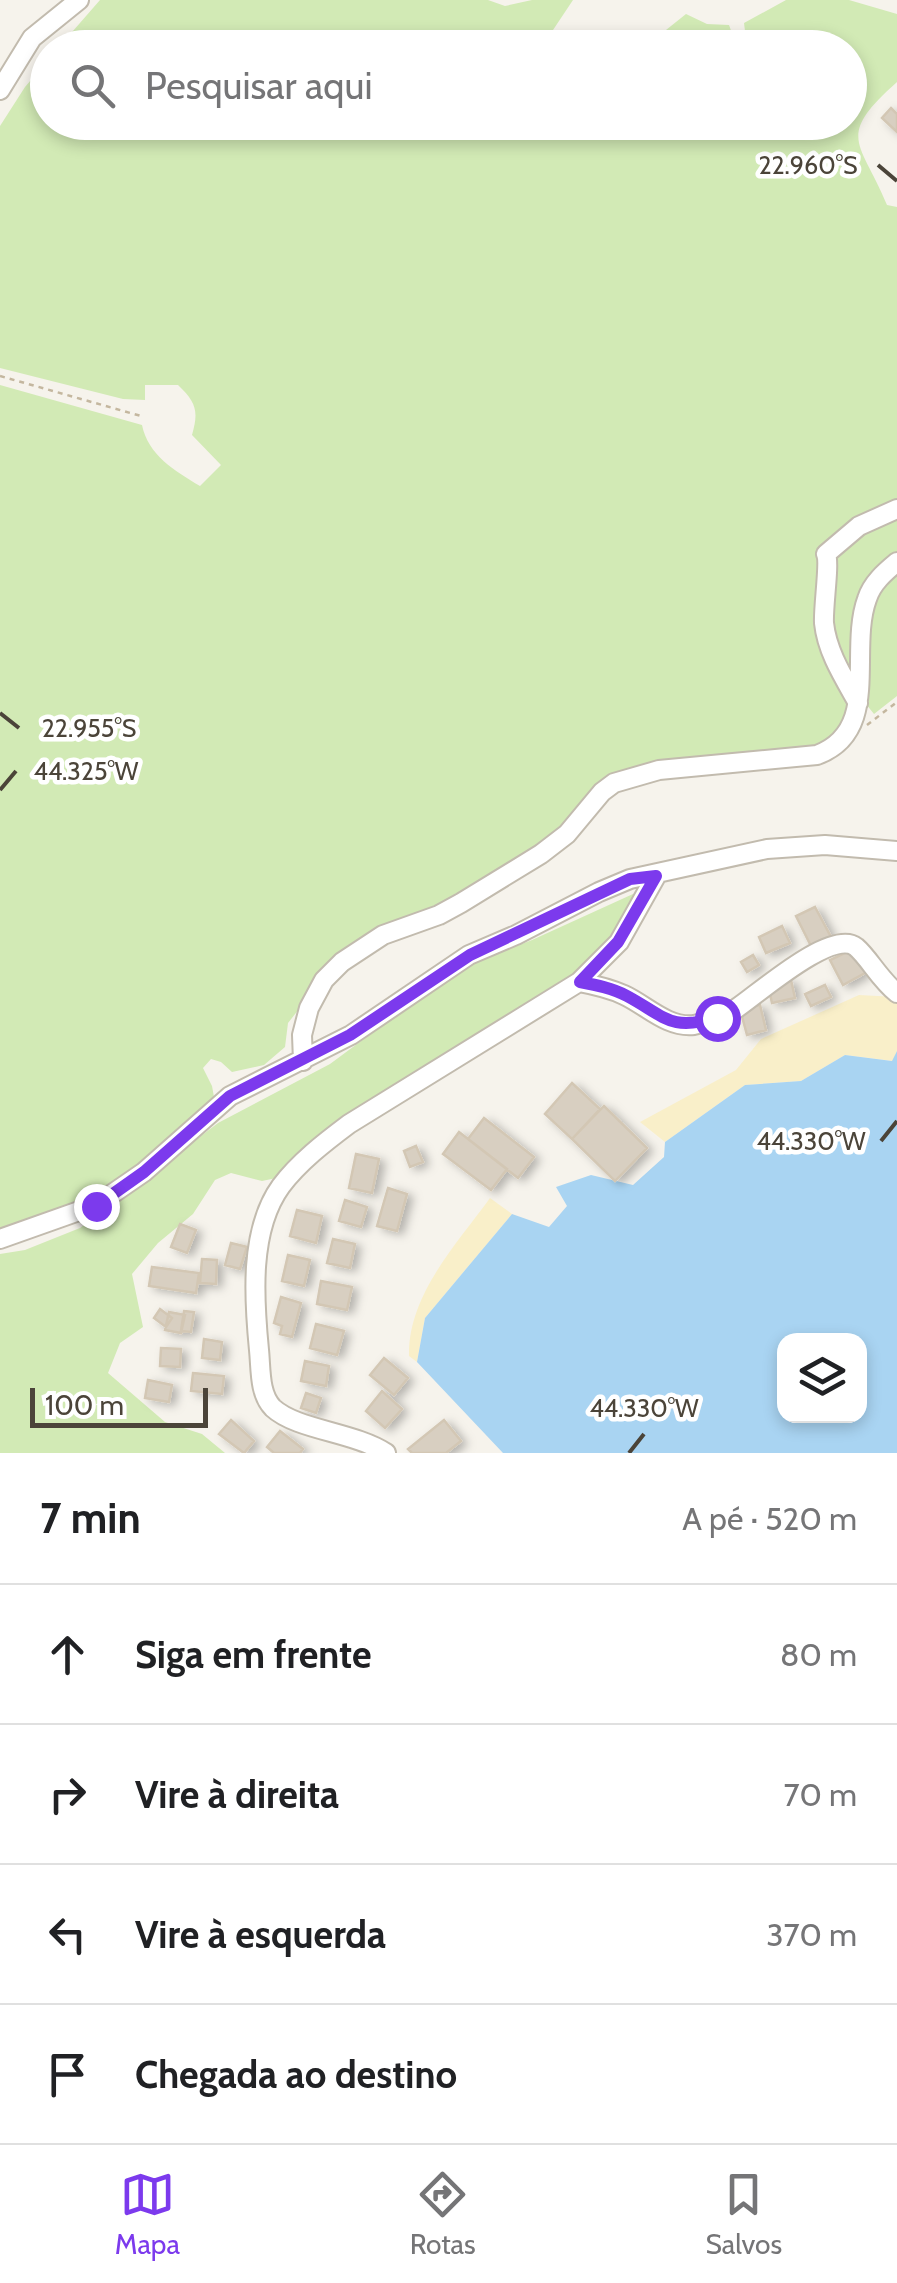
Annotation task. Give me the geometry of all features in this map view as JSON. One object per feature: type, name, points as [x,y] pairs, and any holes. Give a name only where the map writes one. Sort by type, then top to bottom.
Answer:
[{"type":"street","points":[[42,30],[79,0]]},
{"type":"street","points":[[0,90],[30,41]]},
{"type":"street","points":[[858,703],[832,656],[824,627],[824,584],[830,562],[826,554],[859,526],[897,509]]},
{"type":"street","points":[[303,1060],[302,1035],[309,1008],[324,980],[342,962],[383,936],[450,909],[541,854],[568,834],[614,782],[660,770],[817,755],[830,750],[853,724],[867,596],[897,562]]},
{"type":"street","points":[[0,1239],[96,1206],[144,1172],[230,1096],[350,1035],[470,955],[599,892],[630,879],[766,849],[824,845],[897,851]]},
{"type":"street","points":[[386,1453],[359,1439],[292,1420],[277,1411],[265,1396],[256,1281],[268,1213],[280,1187],[321,1145],[580,982],[618,942],[656,876]]},
{"type":"street","points":[[580,982],[605,987],[672,1022],[690,1026],[737,1008],[792,965],[844,943],[854,945],[897,994]]},
{"type":"path","points":[[0,376],[142,416]]},
{"type":"path","points":[[844,738],[897,702]]},
{"type":"green space","points":[[100,0],[488,0],[505,6],[532,0],[573,0],[553,30],[74,30]]},
{"type":"green space","points":[[786,0],[849,0],[897,14],[897,82],[867,114],[867,30],[745,30],[744,23]]},
{"type":"green space","points":[[686,14],[707,24],[729,25],[731,30],[666,30]]},
{"type":"green space","points":[[30,81],[30,140],[859,140],[887,205],[897,207],[897,696],[874,714],[841,673],[852,712],[835,738],[820,749],[623,775],[562,836],[438,913],[387,928],[303,1004],[288,1023],[285,1047],[264,1065],[232,1072],[211,1059],[203,1068],[214,1097],[141,1169],[71,1211],[0,1236],[0,385],[142,425],[156,454],[200,486],[221,465],[192,435],[194,407],[178,385],[145,385],[145,400],[123,399],[0,368],[0,126]]},
{"type":"green space","points":[[633,894],[640,896],[633,916],[584,972],[281,1177],[262,1181],[231,1173],[215,1180],[193,1214],[158,1243],[132,1274],[143,1327],[120,1343],[108,1373],[165,1422],[202,1434],[225,1453],[0,1453],[0,1254],[25,1250],[80,1228],[218,1123],[330,1064],[461,967]]},
{"type":"sand","points":[[859,995],[897,997],[897,1051],[893,1061],[845,1055],[801,1081],[745,1085],[665,1142],[640,1122],[736,1070],[761,1039]]},
{"type":"sand","points":[[490,1198],[512,1214],[425,1318],[417,1362],[409,1356],[416,1312],[436,1272]]},
{"type":"water","points":[[897,1051],[897,1453],[503,1453],[417,1362],[425,1318],[512,1214],[549,1227],[567,1206],[556,1187],[591,1175],[633,1185],[664,1157],[665,1142],[745,1085],[801,1081],[845,1055],[892,1061]]},
{"type":"building","points":[[891,108],[897,114],[897,132],[882,118]]},
{"type":"building","points":[[815,907],[831,937],[811,946],[796,916]]},
{"type":"building","points":[[782,926],[790,943],[766,953],[759,937]]},
{"type":"building","points":[[853,949],[865,973],[843,985],[830,960]]},
{"type":"building","points":[[753,955],[759,965],[747,972],[741,962]]},
{"type":"building","points":[[791,980],[795,998],[772,1003],[768,985]]},
{"type":"building","points":[[825,985],[831,997],[811,1006],[805,994]]},
{"type":"building","points":[[760,1005],[766,1030],[747,1035],[740,1009]]},
{"type":"building","points":[[572,1083],[600,1109],[572,1139],[545,1114]]},
{"type":"building","points":[[604,1106],[647,1148],[615,1181],[572,1139]]},
{"type":"building","points":[[484,1118],[534,1157],[518,1178],[468,1139]]},
{"type":"building","points":[[459,1132],[507,1169],[491,1190],[443,1154]]},
{"type":"building","points":[[416,1146],[423,1162],[410,1167],[404,1151]]},
{"type":"building","points":[[356,1154],[379,1159],[372,1193],[349,1188]]},
{"type":"building","points":[[388,1188],[407,1194],[397,1231],[377,1226]]},
{"type":"building","points":[[345,1200],[367,1207],[361,1227],[339,1221]]},
{"type":"building","points":[[297,1210],[322,1216],[316,1243],[290,1236]]},
{"type":"building","points":[[180,1224],[196,1230],[187,1253],[171,1247]]},
{"type":"building","points":[[333,1239],[355,1244],[350,1268],[327,1263]]},
{"type":"building","points":[[231,1243],[247,1247],[240,1269],[225,1265]]},
{"type":"building","points":[[288,1255],[310,1260],[304,1286],[282,1281]]},
{"type":"building","points":[[202,1259],[217,1260],[216,1284],[200,1283]]},
{"type":"building","points":[[152,1267],[199,1273],[196,1293],[149,1286]]},
{"type":"building","points":[[321,1281],[352,1287],[347,1310],[317,1304]]},
{"type":"building","points":[[281,1297],[301,1303],[292,1337],[280,1334],[282,1326],[274,1323]]},
{"type":"building","points":[[160,1309],[172,1318],[166,1327],[154,1318]]},
{"type":"building","points":[[184,1311],[194,1312],[191,1332],[181,1331]]},
{"type":"building","points":[[169,1312],[185,1315],[181,1333],[165,1330]]},
{"type":"building","points":[[316,1324],[344,1331],[337,1355],[310,1348]]},
{"type":"building","points":[[204,1339],[222,1342],[220,1360],[202,1358]]},
{"type":"building","points":[[161,1348],[181,1349],[180,1367],[160,1366]]},
{"type":"building","points":[[384,1358],[408,1378],[394,1395],[370,1375]]},
{"type":"building","points":[[305,1361],[329,1366],[326,1386],[301,1381]]},
{"type":"building","points":[[193,1373],[224,1376],[222,1394],[191,1391]]},
{"type":"building","points":[[148,1380],[172,1385],[169,1402],[145,1398]]},
{"type":"building","points":[[382,1391],[402,1409],[385,1428],[366,1411]]},
{"type":"building","points":[[306,1393],[321,1398],[316,1413],[301,1408]]},
{"type":"building","points":[[231,1420],[254,1441],[244,1453],[219,1434]]},
{"type":"building","points":[[444,1420],[461,1441],[446,1453],[412,1453],[408,1449]]},
{"type":"building","points":[[280,1431],[303,1449],[300,1453],[274,1453],[267,1447]]},
{"type":"route","points":[[96,1206],[144,1172],[230,1096],[350,1035],[470,955],[630,879],[656,876],[618,942],[580,982],[628,996],[672,1022],[690,1026],[717,1018]]}]
